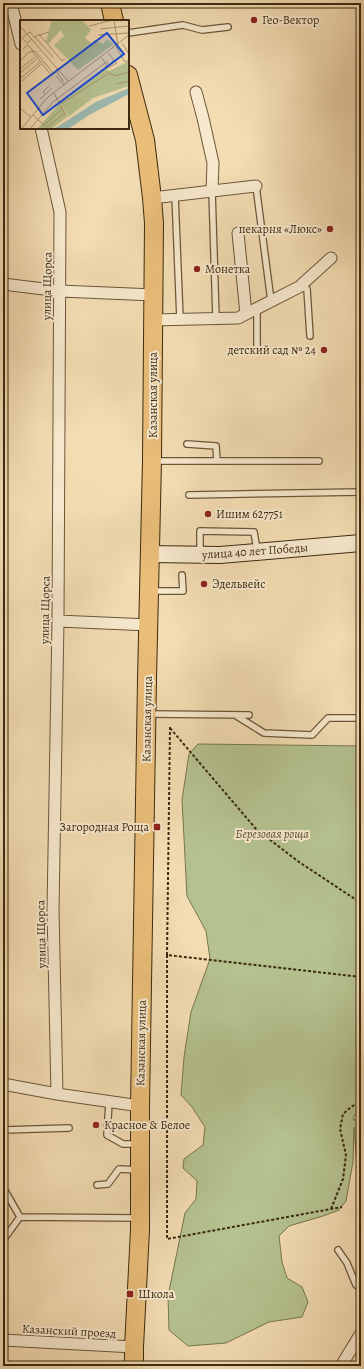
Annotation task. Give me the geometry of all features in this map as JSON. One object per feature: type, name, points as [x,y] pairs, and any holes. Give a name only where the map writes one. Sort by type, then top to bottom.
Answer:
[{"type":"main road","points":[[110,3],[114,20]]},
{"type":"main road","name":"Казанская улица","points":[[129,79],[145,140],[154,223],[152,461],[149,554],[140,1106],[140,1218],[134,1366]]},
{"type":"street","points":[[12,3],[20,39]]},
{"type":"street","points":[[196,92],[212,163],[212,191]]},
{"type":"street","name":"улица Щорса","points":[[41,129],[60,212],[58,621],[53,910],[57,1094]]},
{"type":"street","points":[[152,198],[256,186]]},
{"type":"street","points":[[238,233],[246,314]]},
{"type":"street","points":[[153,320],[238,318],[299,287],[331,258]]},
{"type":"street","points":[[3,284],[60,290],[154,295]]},
{"type":"street","name":"улица 40 лет Победы","points":[[149,554],[220,555],[361,543]]},
{"type":"street","points":[[58,621],[149,625]]},
{"type":"street","points":[[3,1084],[57,1094],[140,1106]]},
{"type":"street","points":[[341,1366],[361,1333]]},
{"type":"street","name":"Казанский проезд","points":[[3,1340],[134,1347]]},
{"type":"lane","points":[[129,33],[183,25],[202,30],[228,27]]},
{"type":"lane","points":[[256,186],[271,301]]},
{"type":"lane","points":[[212,191],[216,318]]},
{"type":"lane","points":[[176,195],[180,319]]},
{"type":"lane","points":[[299,287],[308,289],[310,336]]},
{"type":"lane","points":[[257,308],[257,350]]},
{"type":"lane","points":[[187,444],[216,446],[216,461]]},
{"type":"lane","points":[[152,461],[319,461]]},
{"type":"lane","points":[[189,495],[361,492]]},
{"type":"lane","points":[[199,555],[200,531],[254,532],[258,552]]},
{"type":"lane","points":[[149,591],[183,591],[182,575]]},
{"type":"lane","points":[[147,714],[249,715]]},
{"type":"lane","points":[[235,715],[264,734],[312,735],[328,718],[361,718]]},
{"type":"lane","points":[[109,1102],[107,1135],[123,1144],[140,1144]]},
{"type":"lane","points":[[3,1130],[69,1128]]},
{"type":"lane","points":[[97,1184],[108,1184],[118,1169],[140,1170]]},
{"type":"lane","points":[[3,1184],[4,1189],[20,1217]]},
{"type":"lane","points":[[20,1217],[140,1218]]},
{"type":"lane","points":[[3,1238],[4,1239],[20,1217]]},
{"type":"lane","points":[[338,1250],[347,1263],[356,1285],[361,1288]]},
{"type":"path","points":[[342,1208],[167,1239],[167,955],[170,727],[256,829],[300,862],[361,903]]},
{"type":"path","points":[[167,955],[361,977]]},
{"type":"path","points":[[331,1209],[343,1179],[346,1155],[340,1129],[343,1114],[361,1101]]},
{"type":"green space","name":"Березовая роща","points":[[198,744],[361,746],[361,1113],[355,1114],[353,1120],[361,1119],[361,1181],[358,1182],[354,1127],[353,1162],[346,1201],[339,1210],[289,1226],[279,1236],[282,1262],[287,1278],[302,1287],[308,1302],[302,1317],[269,1322],[226,1343],[188,1346],[169,1330],[168,1296],[185,1213],[196,1199],[197,1181],[183,1168],[184,1159],[203,1145],[205,1127],[192,1107],[181,1095],[184,1057],[191,1012],[210,959],[206,931],[187,896],[182,800],[189,754]]},
{"type":"place","name":"Гео-Вектор","points":[[254,20]]},
{"type":"place","name":"пекарня «Люкс»","points":[[330,229]]},
{"type":"place","name":"Монетка","points":[[197,269]]},
{"type":"place","name":"детский сад № 24","points":[[324,350]]},
{"type":"place","name":"Ишим 627751","points":[[208,514]]},
{"type":"place","name":"Эдельвейс","points":[[204,584]]},
{"type":"place","name":"Загородная Роща","points":[[157,827]]},
{"type":"place","name":"Красное & Белое","points":[[96,1125]]},
{"type":"place","name":"Школа","points":[[130,1294]]}]
